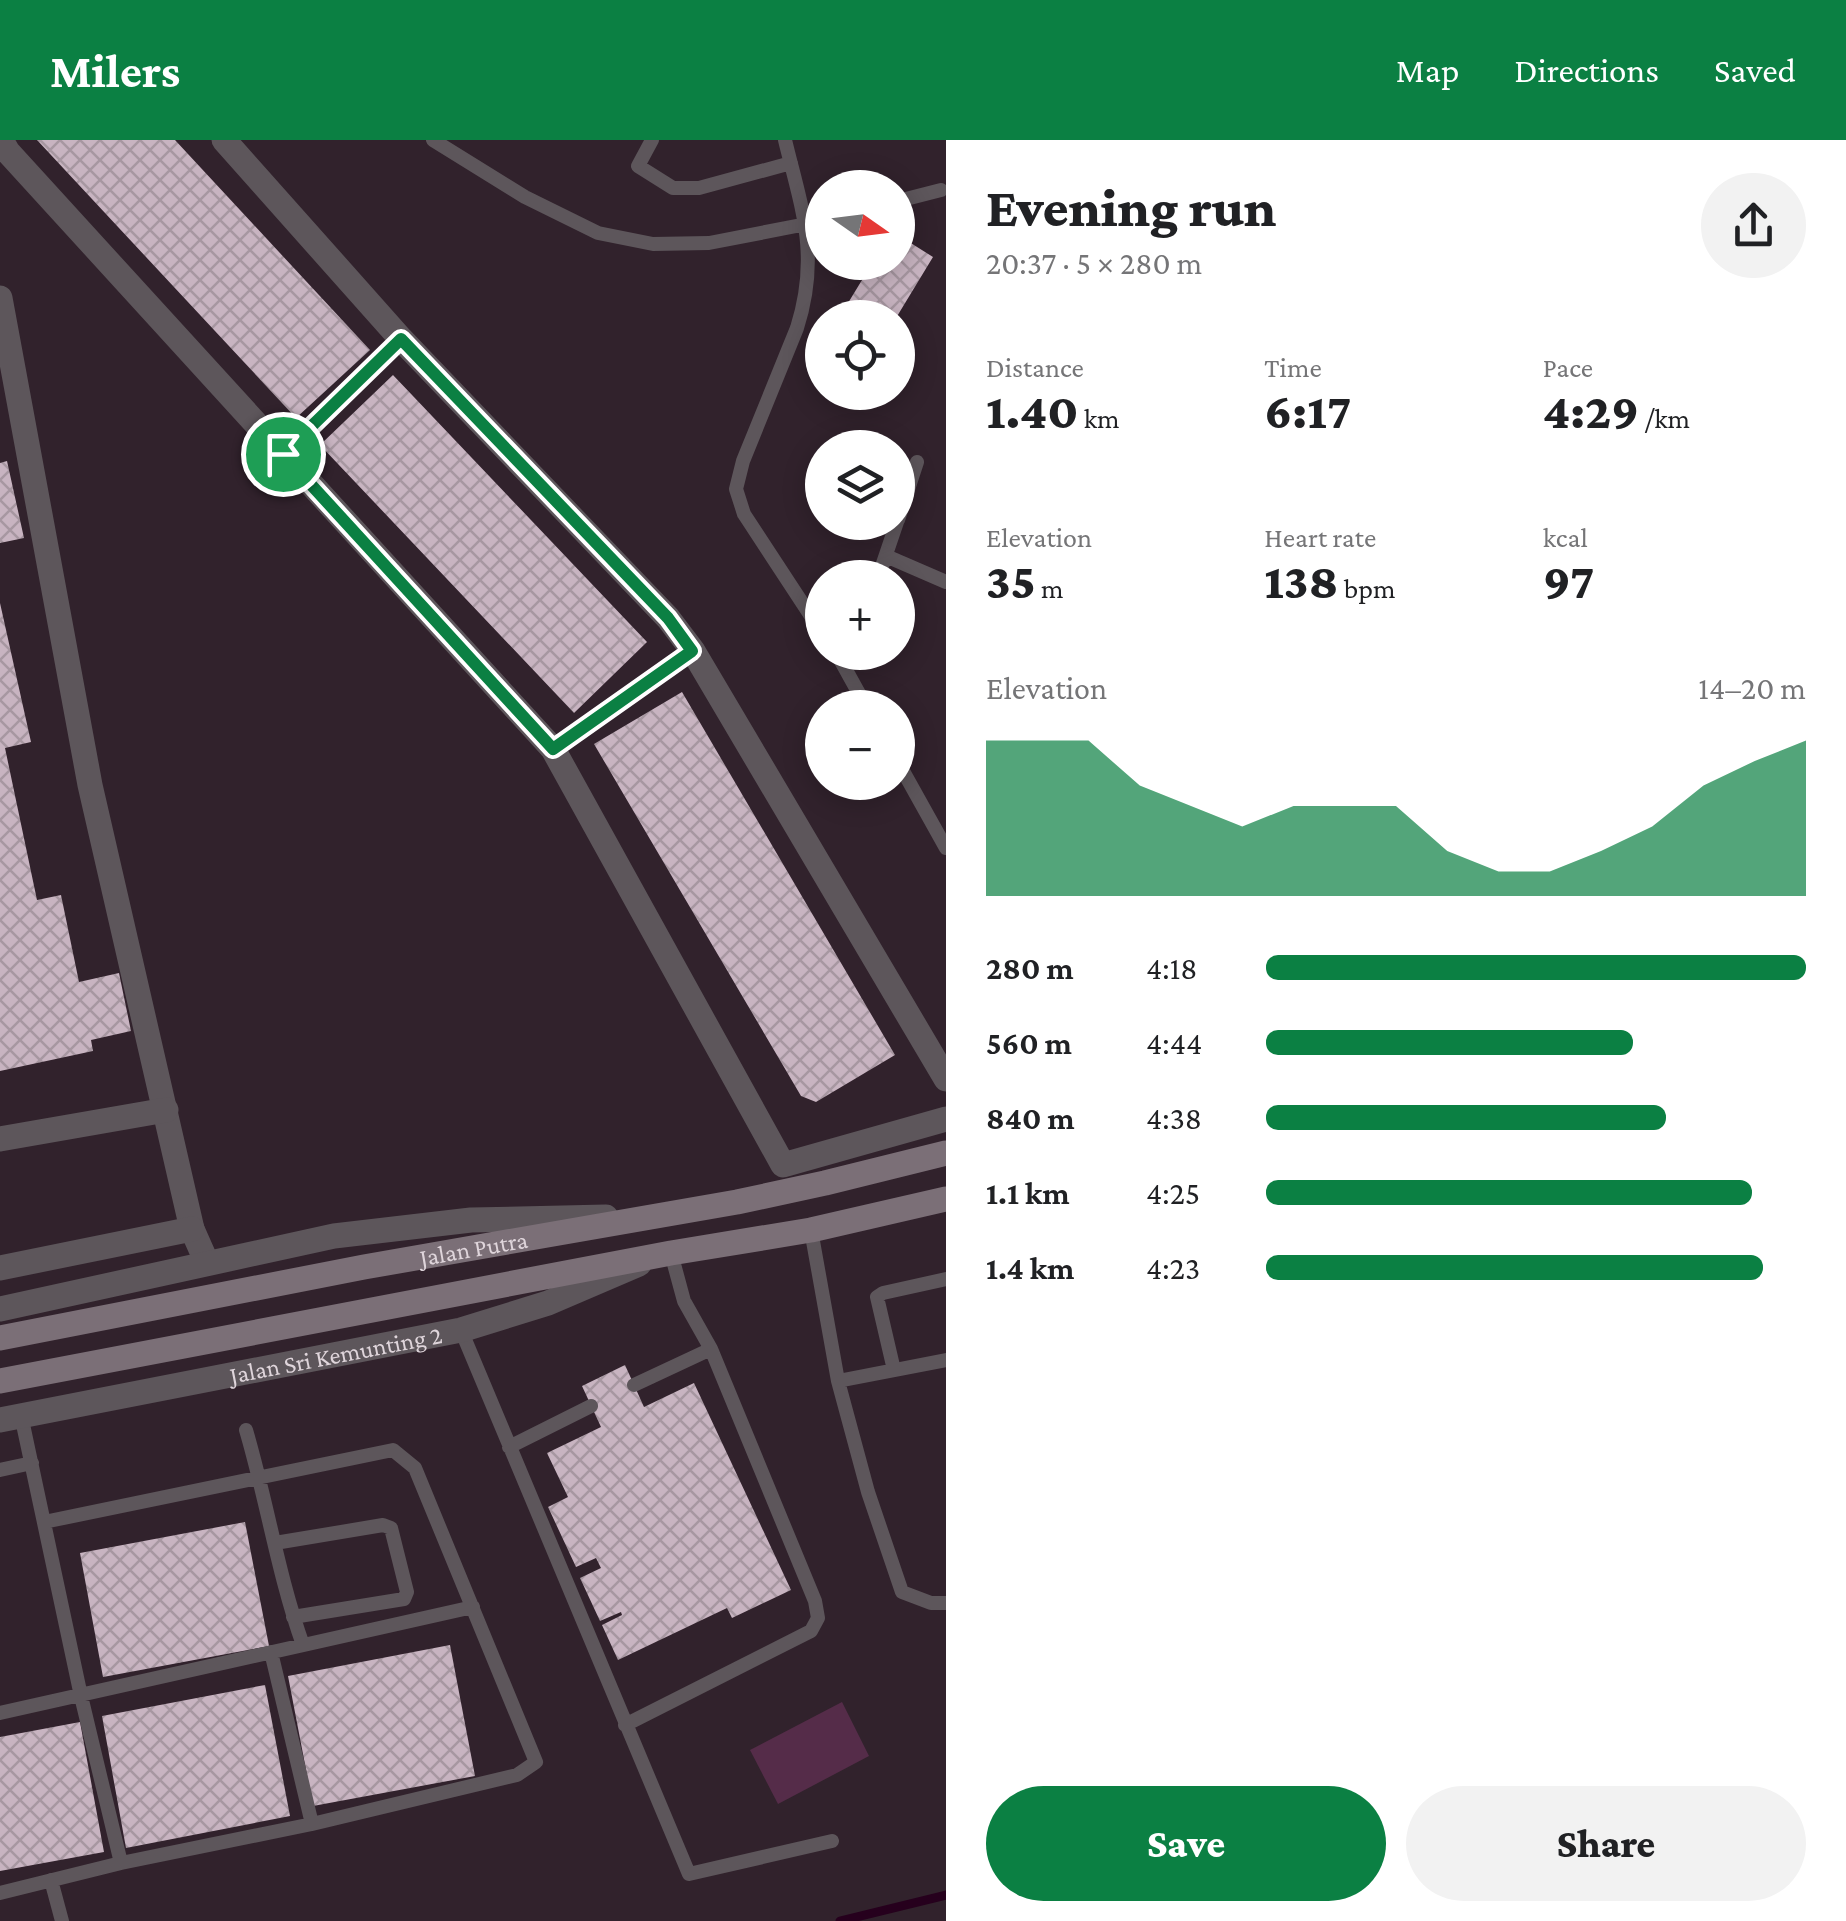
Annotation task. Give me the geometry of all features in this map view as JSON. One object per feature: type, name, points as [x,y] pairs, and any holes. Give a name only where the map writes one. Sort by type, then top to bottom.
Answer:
[{"type":"main road","name":"Jalan Putra","points":[[0,1338],[364,1267],[794,1190],[946,1152]]},
{"type":"main road","name":"Jalan Putra","points":[[0,1381],[666,1253],[810,1230],[946,1199]]},
{"type":"street","points":[[224,140],[401,339],[668,618],[692,651],[946,1079]]},
{"type":"street","points":[[3,149],[553,749],[794,1190]]},
{"type":"street","points":[[0,298],[10,414],[192,1230],[207,1263]]},
{"type":"street","points":[[0,1139],[166,1110]]},
{"type":"street","points":[[783,1164],[946,1119]]},
{"type":"street","points":[[0,1308],[334,1236],[470,1220],[653,1216]]},
{"type":"street","points":[[0,1268],[192,1230]]},
{"type":"street","name":"Jalan Sri Kemunting 2","points":[[11,1417],[461,1330],[548,1304],[666,1253]]},
{"type":"lane","points":[[433,140],[526,197],[598,233],[652,244],[709,242],[805,225]]},
{"type":"lane","points":[[652,140],[638,166],[674,188],[699,188],[791,163]]},
{"type":"lane","points":[[785,140],[805,221]]},
{"type":"lane","points":[[915,197],[941,190]]},
{"type":"lane","points":[[805,607],[744,514],[736,489],[743,461],[803,308],[808,280]]},
{"type":"lane","points":[[283,454],[401,339]]},
{"type":"lane","points":[[915,468],[917,462]]},
{"type":"lane","points":[[885,560],[891,540]]},
{"type":"lane","points":[[886,556],[946,582]]},
{"type":"lane","points":[[553,749],[692,651]]},
{"type":"lane","points":[[915,792],[946,848]]},
{"type":"lane","points":[[810,1230],[838,1381],[868,1492],[902,1592],[931,1603],[946,1602]]},
{"type":"lane","points":[[625,1724],[811,1632],[818,1618],[815,1602],[711,1349],[684,1301],[666,1253]]},
{"type":"lane","points":[[894,1370],[877,1297],[946,1279]]},
{"type":"lane","points":[[461,1330],[689,1874],[832,1841]]},
{"type":"lane","points":[[634,1385],[711,1349]]},
{"type":"lane","points":[[838,1381],[946,1360]]},
{"type":"lane","points":[[509,1447],[591,1406]]},
{"type":"lane","points":[[11,1417],[32,1462],[121,1863]]},
{"type":"lane","points":[[246,1430],[303,1645]]},
{"type":"lane","points":[[0,1894],[121,1863],[517,1776],[536,1762],[415,1468],[393,1450],[44,1522]]},
{"type":"lane","points":[[0,1470],[32,1462]]},
{"type":"lane","points":[[275,1543],[383,1525],[392,1528],[396,1544],[407,1592],[404,1599],[293,1617]]},
{"type":"lane","points":[[0,1713],[472,1608]]},
{"type":"lane","points":[[271,1652],[312,1824]]},
{"type":"lane","points":[[51,1880],[62,1921]]},
{"type":"shaded area","points":[[842,1702],[869,1756],[778,1804],[750,1750]]},
{"type":"building","points":[[37,140],[175,140],[370,350],[296,418]]},
{"type":"building","points":[[915,246],[933,257],[907,300],[850,300],[862,280],[915,280]]},
{"type":"building","points":[[393,375],[647,642],[574,713],[320,445]]},
{"type":"building","points":[[7,461],[24,538],[0,543],[0,463]]},
{"type":"building","points":[[0,603],[31,742],[5,748],[37,900],[61,895],[79,982],[119,973],[131,1031],[91,1040],[93,1051],[0,1071]]},
{"type":"building","points":[[682,692],[895,1055],[816,1102],[801,1096],[594,744]]},
{"type":"building","points":[[625,1365],[644,1407],[694,1383],[791,1590],[732,1618],[727,1608],[618,1660],[602,1625],[622,1615],[621,1612],[600,1621],[580,1578],[601,1568],[596,1558],[576,1567],[548,1507],[568,1497],[547,1453],[601,1427],[582,1386]]},
{"type":"building","points":[[245,1522],[269,1646],[103,1677],[80,1553]]},
{"type":"building","points":[[450,1645],[475,1776],[313,1806],[288,1676]]},
{"type":"building","points":[[265,1685],[290,1816],[126,1848],[102,1716]]},
{"type":"building","points":[[80,1722],[104,1852],[0,1871],[0,1737]]},
{"type":"waterway","points":[[840,1921],[946,1895]]},
{"type":"route","points":[[401,339],[668,618],[692,651],[553,749],[283,454],[401,339]]}]
